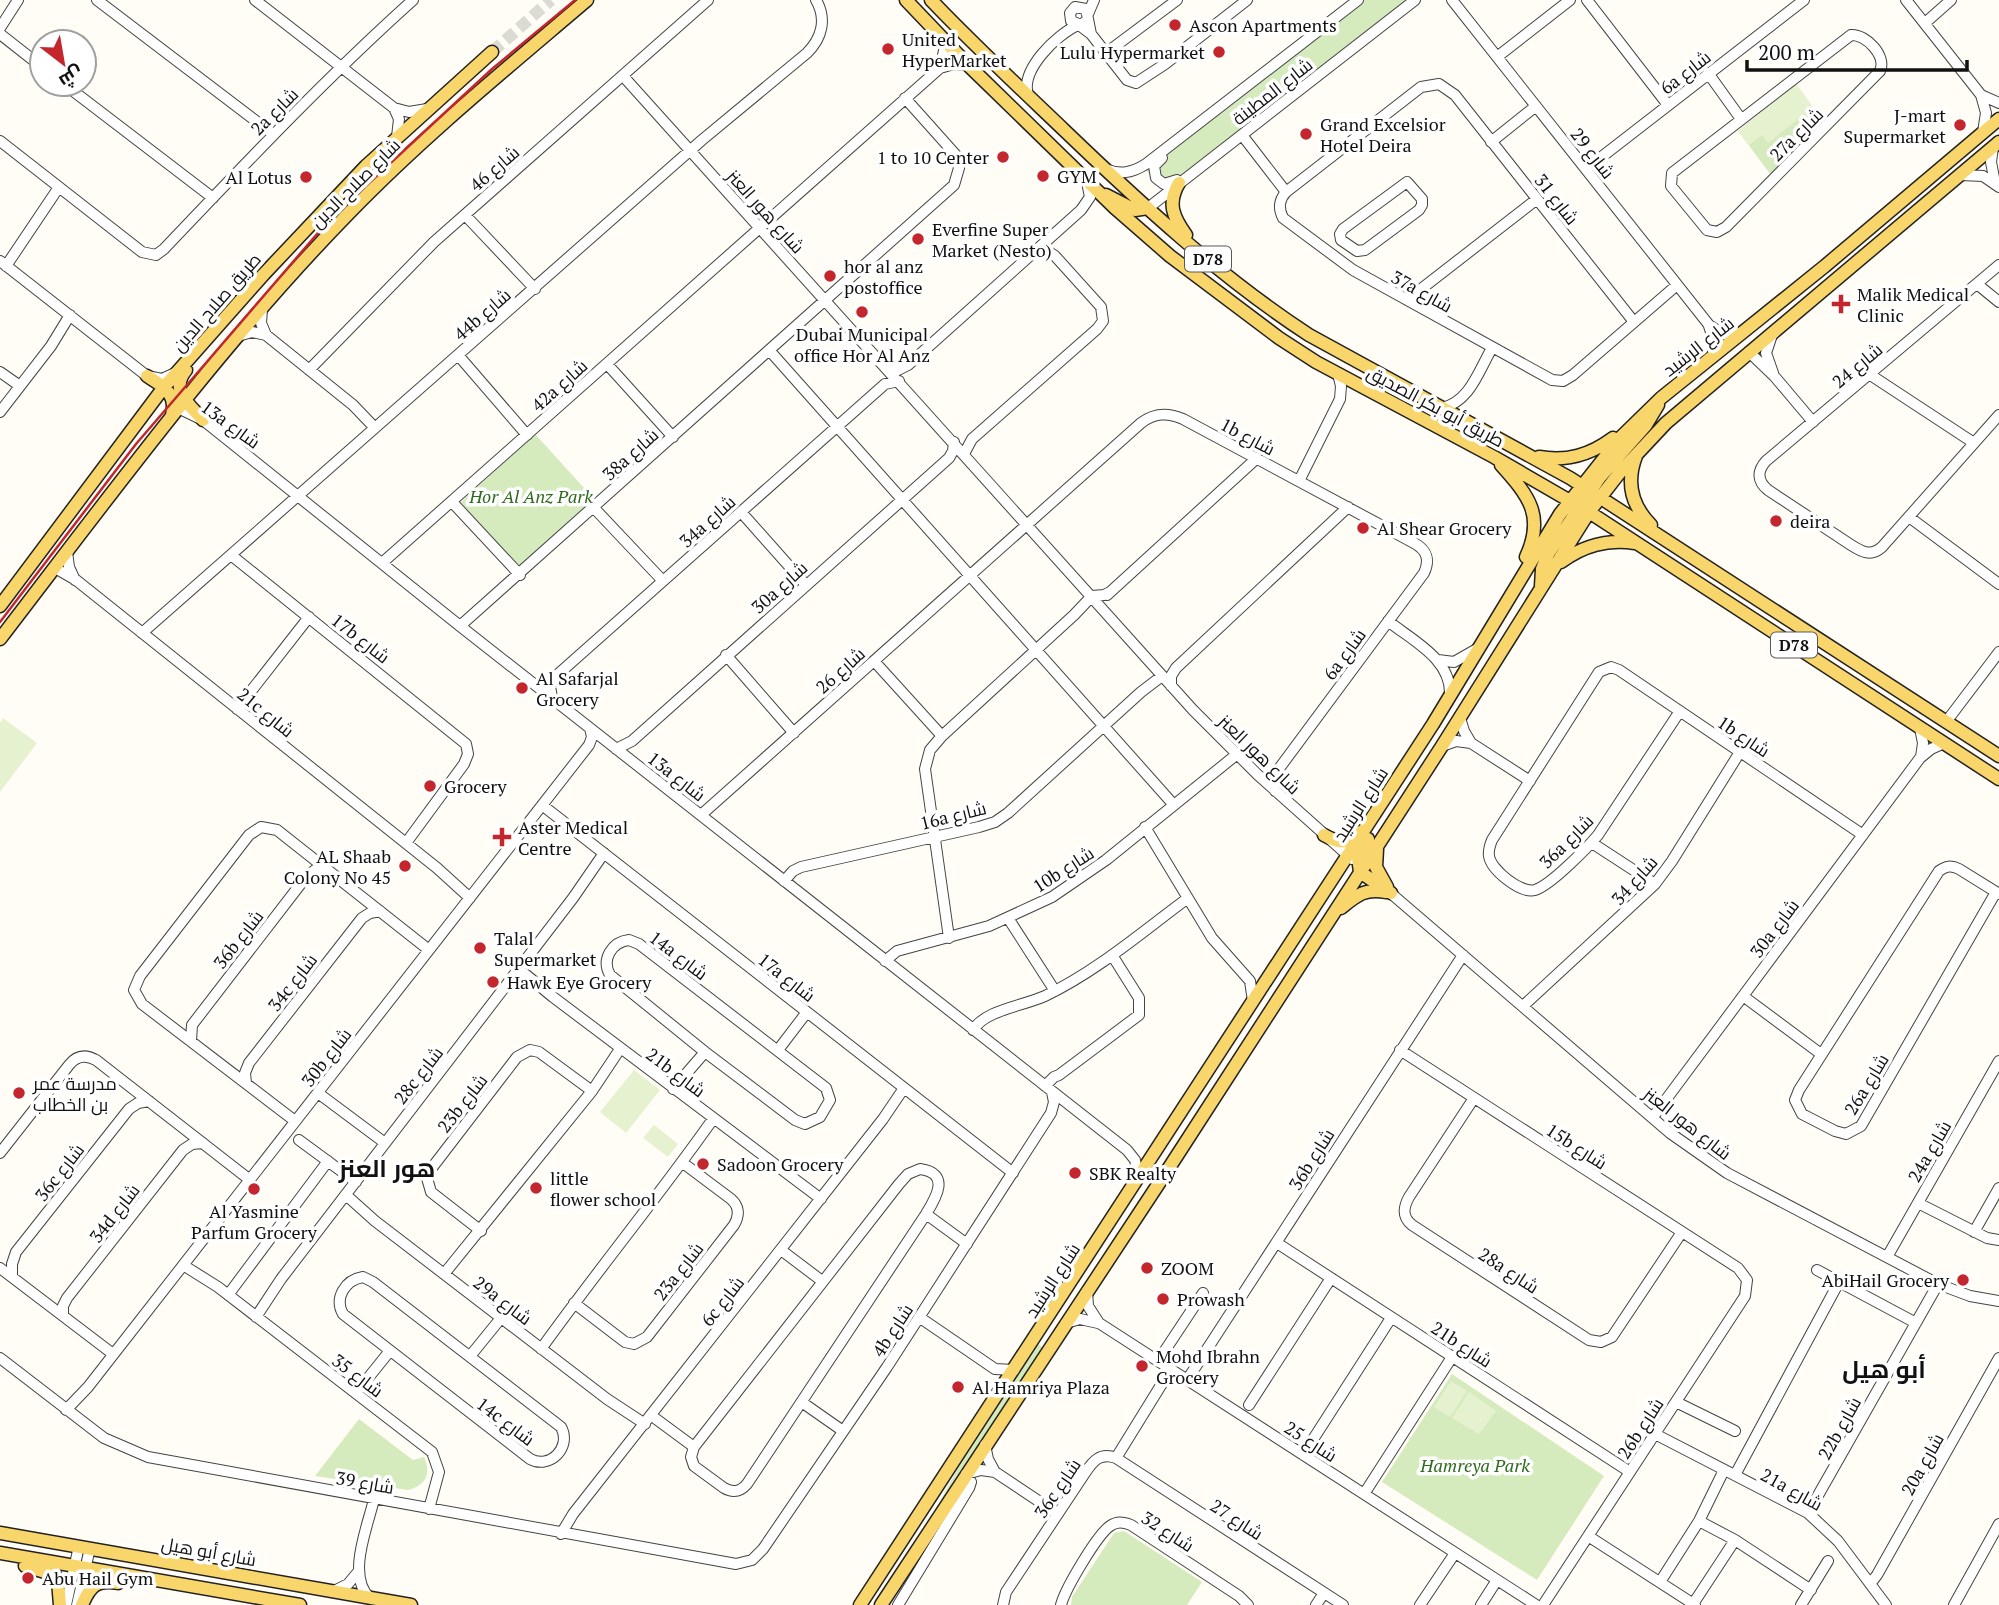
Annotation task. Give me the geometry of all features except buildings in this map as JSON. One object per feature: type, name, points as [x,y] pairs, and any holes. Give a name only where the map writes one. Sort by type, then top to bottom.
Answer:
[{"type":"main road","name":"شارع صلاح الدين","points":[[178,408],[327,236],[403,160],[587,0]]},
{"type":"main road","name":"طريق أبو بكر الصديق","points":[[906,0],[1099,194],[1213,291],[1297,350],[1579,506],[1999,779]]},
{"type":"main road","points":[[921,0],[934,13],[949,19]]},
{"type":"main road","name":"طريق أبو بكر الصديق","points":[[931,0],[1104,169],[1199,252],[1275,312],[1309,335],[1590,491],[1999,756]]},
{"type":"main road","name":"طريق صلاح الدين","points":[[0,606],[164,387],[239,301],[322,210],[396,138],[492,52]]},
{"type":"main road","name":"شارع الرشيد","points":[[881,1605],[889,1598],[966,1474],[1330,918],[1357,865],[1379,807],[1433,724],[1498,615],[1590,491],[1637,421],[1661,398],[1825,266],[1999,119]]},
{"type":"main road","name":"شارع الرشيد","points":[[860,1605],[1273,971],[1357,865],[1378,843],[1442,747],[1550,572],[1579,506],[1590,491],[1749,352],[1996,145]]},
{"type":"main road","points":[[1179,183],[1172,199],[1173,216],[1199,252]]},
{"type":"main road","points":[[1099,194],[1112,196],[1135,210],[1147,208]]},
{"type":"main road","points":[[1749,352],[1750,338],[1754,332],[1825,266]]},
{"type":"main road","points":[[0,639],[178,408],[181,376],[232,317],[239,301]]},
{"type":"main road","points":[[147,376],[164,387],[178,408],[203,420]]},
{"type":"main road","points":[[1590,491],[1646,425],[1661,398]]},
{"type":"main road","points":[[1531,456],[1566,458],[1588,453],[1637,421]]},
{"type":"main road","points":[[55,568],[48,561],[49,552],[114,467],[121,444]]},
{"type":"main road","points":[[148,446],[151,460]]},
{"type":"main road","points":[[1643,446],[1633,466],[1631,488],[1639,511],[1666,541]]},
{"type":"main road","points":[[1494,457],[1527,495],[1535,524],[1532,544],[1498,615]]},
{"type":"main road","points":[[1541,587],[1540,577],[1544,561],[1579,506]]},
{"type":"main road","points":[[1550,572],[1571,554],[1596,544],[1610,541],[1637,543]]},
{"type":"main road","points":[[1291,980],[1304,945],[1350,871],[1357,865],[1360,853],[1407,776],[1433,724]]},
{"type":"main road","points":[[1324,835],[1336,842],[1351,840],[1360,833],[1379,807]]},
{"type":"main road","points":[[1378,843],[1376,867],[1391,893]]},
{"type":"main road","points":[[1357,865],[1391,893]]},
{"type":"main road","points":[[1330,918],[1364,891],[1391,893]]},
{"type":"main road","name":"شارع أبو هيل","points":[[0,1533],[411,1605]]},
{"type":"main road","points":[[4,1554],[300,1605]]},
{"type":"main road","points":[[4,1554],[21,1565],[55,1575],[60,1605]]},
{"type":"main road","points":[[82,1605],[89,1590],[98,1583],[105,1581],[131,1584],[145,1579]]},
{"type":"street","points":[[97,0],[270,136]]},
{"type":"street","points":[[255,0],[394,108],[416,112],[431,107]]},
{"type":"street","name":"شارع 46","points":[[309,370],[419,257],[708,0]]},
{"type":"street","points":[[692,152],[814,46],[822,30],[823,21],[816,0]]},
{"type":"street","points":[[1067,0],[1127,80],[1136,83],[1145,79],[1247,0]]},
{"type":"street","points":[[1004,73],[1018,75],[1031,68],[1094,0]]},
{"type":"street","points":[[1106,53],[1177,0]]},
{"type":"street","name":"شارع المطينة","points":[[1104,169],[1121,173],[1138,169],[1358,0]]},
{"type":"street","name":"شارع المطينة","points":[[1147,208],[1415,0]]},
{"type":"street","name":"شارع 29","points":[[1452,0],[1709,326]]},
{"type":"street","points":[[1497,57],[1570,0]]},
{"type":"street","points":[[1587,0],[1668,105]]},
{"type":"street","name":"6a شارع","points":[[1586,169],[1804,0]]},
{"type":"street","points":[[1906,0],[1980,95],[1986,113],[1983,132]]},
{"type":"street","points":[[1925,23],[1951,0]]},
{"type":"street","name":"2a شارع","points":[[62,189],[146,254],[156,255],[270,136],[406,2]]},
{"type":"street","points":[[0,20],[16,3]]},
{"type":"street","points":[[0,28],[16,3]]},
{"type":"street","points":[[0,34],[28,56]]},
{"type":"street","name":"27a شارع","points":[[1851,35],[1864,37],[1882,59],[1882,68],[1866,85],[1722,231],[1712,232],[1707,230],[1673,189],[1670,177],[1675,170],[1741,119],[1851,35]]},
{"type":"street","points":[[946,42],[940,68],[954,64],[968,65]]},
{"type":"street","name":"42a شارع","points":[[384,564],[940,68]]},
{"type":"street","points":[[1028,96],[1026,82],[1031,68]]},
{"type":"street","points":[[1708,74],[1741,119]]},
{"type":"street","name":"شارع هور العنز","points":[[623,76],[1171,686],[1234,752],[1357,865]]},
{"type":"street","name":"شارع 31","points":[[1286,192],[1421,87],[1439,84],[1455,95],[1634,322]]},
{"type":"street","points":[[1980,95],[1999,103]]},
{"type":"street","points":[[82,98],[211,200]]},
{"type":"street","name":"38a شارع","points":[[462,628],[950,190],[957,180],[959,168],[955,154],[905,98]]},
{"type":"street","points":[[1491,142],[1535,106]]},
{"type":"street","points":[[394,108],[399,120],[396,138]]},
{"type":"street","points":[[1204,164],[1168,184],[1159,182],[1154,174],[1157,162],[1196,133],[1218,110]]},
{"type":"street","points":[[1242,135],[1286,192]]},
{"type":"street","points":[[0,141],[62,189],[3,263],[147,376],[162,379],[176,372]]},
{"type":"street","points":[[1996,145],[1991,162],[1997,185]]},
{"type":"street","name":"44b شارع","points":[[144,635],[171,607],[692,152]]},
{"type":"street","points":[[1961,175],[1983,176],[1997,185]]},
{"type":"street","points":[[888,369],[898,370],[908,365],[1087,205],[1090,197],[1087,182]]},
{"type":"street","points":[[1403,183],[1410,184],[1422,199],[1419,210],[1365,250],[1357,251],[1345,243],[1340,237],[1341,231],[1403,183]]},
{"type":"street","name":"37a شارع","points":[[1286,192],[1279,207],[1287,222],[1332,256],[1547,378],[1557,381],[1568,379],[1634,322]]},
{"type":"street","points":[[1407,300],[1537,199]]},
{"type":"street","points":[[465,215],[535,289]]},
{"type":"street","points":[[1332,256],[1345,243]]},
{"type":"street","points":[[964,454],[972,439],[1102,321],[1103,312],[1098,304],[1055,256],[1046,250],[1036,250]]},
{"type":"street","name":"شارع 24","points":[[1909,517],[1882,547],[1874,552],[1864,552],[1762,486],[1759,472],[1766,461],[1999,265]]},
{"type":"street","points":[[1977,284],[1999,302]]},
{"type":"street","points":[[1634,322],[1677,285]]},
{"type":"street","points":[[262,309],[261,323],[266,335]]},
{"type":"street","points":[[0,412],[72,318]]},
{"type":"street","points":[[1709,326],[1728,335],[1745,332]]},
{"type":"street","points":[[1709,326],[1714,341],[1713,357]]},
{"type":"street","points":[[238,337],[252,332],[266,335],[378,426]]},
{"type":"street","points":[[1774,332],[1766,353],[1775,377]]},
{"type":"street","points":[[1466,421],[1466,395],[1492,348]]},
{"type":"street","points":[[769,350],[1173,804]]},
{"type":"street","points":[[1749,352],[1775,377],[1813,422]]},
{"type":"street","points":[[458,355],[527,435]]},
{"type":"street","points":[[607,364],[673,437]]},
{"type":"street","points":[[0,374],[18,388]]},
{"type":"street","points":[[1298,481],[1340,399],[1338,374]]},
{"type":"street","points":[[1869,374],[1974,443]]},
{"type":"street","points":[[147,376],[153,393],[151,405]]},
{"type":"street","name":"34a شارع","points":[[552,698],[550,686],[556,676],[886,384],[899,381]]},
{"type":"street","points":[[1340,399],[1360,386]]},
{"type":"street","points":[[1442,408],[1455,404],[1466,395]]},
{"type":"street","name":"1b شارع","points":[[1162,414],[1183,419],[1257,458],[1419,545],[1427,554]]},
{"type":"street","name":"شارع 26","points":[[701,815],[1141,423],[1154,415],[1162,414]]},
{"type":"street","points":[[1999,415],[1909,517],[1999,584]]},
{"type":"street","name":"13a شارع","points":[[203,420],[462,628],[1132,1154],[1138,1166],[1138,1181]]},
{"type":"street","name":"30a شارع","points":[[616,748],[632,741],[952,455],[954,442]]},
{"type":"street","points":[[1104,610],[1110,592],[1257,458]]},
{"type":"street","points":[[452,502],[520,575]]},
{"type":"street","points":[[594,508],[663,581]]},
{"type":"street","points":[[1171,686],[1171,676],[1176,668],[1348,508]]},
{"type":"street","points":[[741,512],[805,584]]},
{"type":"street","points":[[67,552],[69,567],[76,580]]},
{"type":"street","name":"6a شارع","points":[[1275,791],[1273,780],[1278,770],[1424,573],[1427,554]]},
{"type":"street","name":"17b شارع","points":[[230,555],[460,737],[467,748],[464,764],[406,843]]},
{"type":"street","name":"21c شارع","points":[[55,568],[76,580],[472,895]]},
{"type":"street","points":[[949,938],[926,760],[930,750],[1074,615],[1094,598],[1110,592]]},
{"type":"street","points":[[237,709],[309,617]]},
{"type":"street","points":[[1388,621],[1437,660],[1449,678],[1450,696]]},
{"type":"street","points":[[1437,660],[1454,662],[1480,646]]},
{"type":"street","points":[[1946,722],[1999,652]]},
{"type":"street","points":[[726,655],[794,733]]},
{"type":"street","points":[[874,661],[942,736]]},
{"type":"street","name":"1b شارع","points":[[1607,667],[1619,670],[1863,835]]},
{"type":"street","name":"36a شارع","points":[[1607,667],[1599,672],[1489,846],[1492,864],[1517,886],[1535,890],[1591,843],[1680,711]]},
{"type":"street","points":[[1161,674],[1176,668]]},
{"type":"street","name":"16a شارع","points":[[786,883],[797,869],[987,825],[1002,818],[1161,674]]},
{"type":"street","points":[[1460,718],[1471,743]]},
{"type":"street","points":[[589,746],[592,737],[590,728]]},
{"type":"street","points":[[1920,728],[1923,743],[1920,758]]},
{"type":"street","name":"30b شارع","points":[[68,1412],[542,805],[589,746],[604,739]]},
{"type":"street","points":[[1442,747],[1456,741],[1471,743],[1530,781]]},
{"type":"street","name":"30a شارع","points":[[1653,1117],[1920,758],[1944,743]]},
{"type":"street","name":"10b شارع","points":[[887,963],[893,953],[1008,918],[1078,880],[1146,827],[1234,752]]},
{"type":"street","name":"شارع 34","points":[[1523,1006],[1655,884],[1740,752]]},
{"type":"street","points":[[1258,775],[1269,776],[1278,770]]},
{"type":"street","name":"17a شارع","points":[[542,805],[1013,1173]]},
{"type":"street","points":[[295,1121],[142,1004],[134,990],[140,976],[249,835],[261,827],[277,830],[429,950]]},
{"type":"street","points":[[1146,827],[1220,948],[1247,975],[1253,987],[1253,1001]]},
{"type":"street","points":[[1591,843],[1655,884]]},
{"type":"street","name":"28c شارع","points":[[254,1315],[607,855]]},
{"type":"street","name":"26a شارع","points":[[1946,866],[1959,869],[1997,893],[1861,1126],[1852,1133],[1835,1131],[1802,1114],[1796,1105],[1796,1094],[1936,875],[1946,866]]},
{"type":"street","name":"36b شارع","points":[[191,1041],[192,1025],[306,877],[315,870],[326,869]]},
{"type":"street","name":"شارع هور العنز","points":[[1391,893],[1688,1148],[1727,1173],[1938,1284],[1970,1296],[1999,1301]]},
{"type":"street","points":[[975,1031],[981,1019],[1055,990],[1111,955],[1188,898]]},
{"type":"street","name":"34c شارع","points":[[246,1083],[246,1068],[256,1054],[362,918],[380,911]]},
{"type":"street","points":[[1008,918],[1055,990]]},
{"type":"street","name":"14a شارع","points":[[629,940],[639,944],[778,1050],[822,1084],[829,1093],[829,1105],[816,1121],[806,1124],[795,1120],[705,1052],[610,975],[607,959],[619,943],[629,940]]},
{"type":"street","points":[[1049,1089],[1054,1077],[1059,1076],[1139,1015],[1139,998],[1111,955]]},
{"type":"street","name":"36b شارع","points":[[1187,1380],[1463,955]]},
{"type":"street","name":"21b شارع","points":[[518,971],[819,1202]]},
{"type":"street","points":[[1247,975],[1260,976],[1273,971]]},
{"type":"street","points":[[1743,996],[1821,1054]]},
{"type":"street","points":[[778,1050],[807,1012]]},
{"type":"street","name":"15b شارع","points":[[1400,1050],[1738,1268]]},
{"type":"street","points":[[447,1276],[623,1051]]},
{"type":"street","name":"23b شارع","points":[[477,1235],[434,1195],[428,1188],[427,1178],[431,1169],[517,1057],[525,1052],[539,1052],[593,1089]]},
{"type":"street","points":[[673,1089],[705,1052]]},
{"type":"street","points":[[0,1153],[69,1065],[82,1056],[96,1060],[250,1180]]},
{"type":"street","name":"24a شارع","points":[[1887,1257],[1999,1061]]},
{"type":"street","name":"4b شارع","points":[[752,1560],[764,1549],[843,1431],[1051,1113],[1054,1102],[1049,1089]]},
{"type":"street","name":"6c شارع","points":[[565,1535],[585,1502],[906,1090]]},
{"type":"street","points":[[318,1093],[385,1143]]},
{"type":"street","name":"28a شارع","points":[[1474,1098],[1406,1201],[1405,1217],[1412,1225],[1589,1340],[1601,1342],[1612,1337],[1682,1232]]},
{"type":"street","name":"36c شارع","points":[[12,1277],[16,1252],[129,1109],[138,1103],[149,1101]]},
{"type":"street","points":[[1051,1113],[1070,1105]]},
{"type":"street","points":[[539,1347],[715,1121]]},
{"type":"street","points":[[299,1140],[356,1182]]},
{"type":"street","name":"34d شارع","points":[[63,1316],[63,1306],[67,1298],[183,1150],[192,1144],[204,1143]]},
{"type":"street","name":"23a شارع","points":[[574,1303],[630,1343],[643,1340],[655,1326],[738,1216],[737,1206],[731,1199],[685,1160]]},
{"type":"street","points":[[228,1295],[328,1161]]},
{"type":"street","points":[[920,1169],[932,1172],[939,1183],[937,1196],[803,1403],[747,1484],[739,1491],[724,1489],[694,1466],[691,1457],[694,1447],[822,1281],[908,1174],[920,1169]]},
{"type":"street","points":[[1974,1231],[1999,1188]]},
{"type":"street","name":"29a شارع","points":[[344,1197],[613,1404],[646,1423]]},
{"type":"street","points":[[1918,1203],[1974,1231],[1999,1240]]},
{"type":"street","points":[[926,1214],[967,1244]]},
{"type":"street","name":"21b شارع","points":[[1277,1242],[1630,1472]]},
{"type":"street","points":[[781,1250],[822,1281]]},
{"type":"street","name":"شارع 35","points":[[185,1262],[427,1447],[436,1458],[439,1472],[429,1509]]},
{"type":"street","points":[[0,1268],[113,1354]]},
{"type":"street","name":"26b شارع","points":[[1543,1605],[1747,1291],[1745,1275],[1738,1268]]},
{"type":"street","points":[[1816,1270],[1916,1323]]},
{"type":"street","name":"14c شارع","points":[[363,1278],[373,1282],[471,1355],[561,1427],[564,1443],[552,1460],[541,1463],[530,1459],[389,1352],[340,1309],[339,1297],[352,1280],[363,1278]]},
{"type":"street","points":[[1249,1405],[1331,1278]]},
{"type":"street","points":[[1735,1475],[1839,1282]]},
{"type":"street","name":"22b شارع","points":[[1808,1514],[1938,1284]]},
{"type":"street","points":[[1087,1291],[1088,1306],[1099,1323]]},
{"type":"street","points":[[1158,1362],[1203,1293]]},
{"type":"street","points":[[919,1317],[995,1369],[1014,1370]]},
{"type":"street","points":[[471,1355],[501,1318]]},
{"type":"street","points":[[1303,1455],[1391,1318]]},
{"type":"street","points":[[1064,1324],[1080,1319],[1099,1323]]},
{"type":"street","name":"شارع 25","points":[[1099,1323],[1536,1605]]},
{"type":"street","points":[[356,1393],[389,1352]]},
{"type":"street","points":[[1364,1494],[1452,1357]]},
{"type":"street","name":"20a شارع","points":[[1870,1584],[1999,1358]]},
{"type":"street","name":"شارع 39","points":[[1,1362],[104,1438],[148,1457],[565,1535],[736,1564],[752,1560]]},
{"type":"street","points":[[995,1369],[1002,1388]]},
{"type":"street","points":[[1116,1458],[1171,1369]]},
{"type":"street","points":[[1676,1402],[1735,1431]]},
{"type":"street","points":[[803,1403],[843,1431]]},
{"type":"street","points":[[646,1423],[694,1447]]},
{"type":"street","name":"21a شارع","points":[[1655,1434],[1808,1514],[1838,1541],[1886,1605]]},
{"type":"street","points":[[985,1446],[995,1472]]},
{"type":"street","name":"36c شارع","points":[[1003,1605],[1006,1592],[1094,1461],[1104,1455],[1116,1458]]},
{"type":"street","name":"شارع 27","points":[[1116,1458],[1343,1605]]},
{"type":"street","points":[[898,1605],[970,1488],[971,1482],[966,1474],[981,1470],[995,1472],[1058,1514]]},
{"type":"street","points":[[1660,1582],[1699,1521],[1724,1470]]},
{"type":"street","points":[[370,1598],[361,1586],[358,1572],[371,1499]]},
{"type":"street","points":[[1699,1521],[1735,1540],[1811,1590]]},
{"type":"street","name":"شارع 32","points":[[1061,1605],[1070,1584],[1106,1529],[1121,1522],[1130,1525],[1239,1596],[1248,1605]]},
{"type":"street","points":[[1954,1605],[1962,1600],[1999,1524]]},
{"type":"street","points":[[1588,1536],[1694,1604],[1735,1540]]},
{"type":"street","points":[[77,1605],[84,1547]]},
{"type":"street","points":[[1985,1550],[1999,1547]]},
{"type":"street","points":[[1420,1605],[1455,1553]]},
{"type":"street","points":[[1801,1605],[1828,1561]]},
{"type":"street","points":[[66,1605],[80,1568]]},
{"type":"street","points":[[333,1592],[348,1584],[358,1572]]},
{"type":"street","points":[[1481,1605],[1497,1580]]},
{"type":"street","points":[[1316,1605],[1324,1593]]},
{"type":"green space","points":[[1364,0],[1412,0],[1167,191],[1146,170]]},
{"type":"green space","points":[[1796,84],[1824,122],[1771,175],[1738,131]]},
{"type":"green space","points":[[1796,84],[1813,107],[1768,143],[1762,135],[1749,145],[1738,131]]},
{"type":"green space","name":"Hor Al Anz Park","points":[[535,434],[594,499],[519,565],[458,505]]},
{"type":"green space","points":[[3,718],[37,743],[0,792],[0,723]]},
{"type":"green space","points":[[634,1070],[660,1090],[626,1133],[600,1112]]},
{"type":"green space","points":[[654,1125],[678,1144],[668,1157],[643,1138]]},
{"type":"green space","points":[[1038,1344],[1043,1348],[937,1507],[958,1468]]},
{"type":"green space","name":"Hamreya Park","points":[[1452,1374],[1604,1476],[1537,1580],[1382,1482]]},
{"type":"green space","points":[[1451,1381],[1467,1391],[1450,1417],[1434,1407]]},
{"type":"green space","points":[[1469,1392],[1496,1411],[1479,1434],[1452,1418]]},
{"type":"green space","points":[[359,1419],[413,1460],[424,1457],[427,1474],[419,1486],[408,1490],[315,1476]]},
{"type":"green space","points":[[1124,1531],[1202,1582],[1187,1605],[1071,1605],[1072,1597],[1114,1533]]},
{"type":"tunnel","points":[[492,52],[551,0]]},
{"type":"railway","points":[[0,622],[136,444],[330,219],[492,69],[575,0]]},
{"type":"place","name":"Ascon Apartments","points":[[1175,25]]},
{"type":"place","name":"United HyperMarket","points":[[888,49]]},
{"type":"place","name":"Lulu Hypermarket","points":[[1219,52]]},
{"type":"place","name":"J-mart Supermarket","points":[[1960,125]]},
{"type":"place","name":"Grand Excelsior Hotel Deira","points":[[1306,134]]},
{"type":"place","name":"1 to 10 Center","points":[[1003,157]]},
{"type":"place","name":"GYM","points":[[1043,176]]},
{"type":"place","name":"Al Lotus","points":[[306,177]]},
{"type":"place","name":"Everfine Super Market (Nesto)","points":[[918,239]]},
{"type":"place","name":"hor al anz postoffice","points":[[830,276]]},
{"type":"place","name":"Malik Medical Clinic","points":[[1841,304]]},
{"type":"place","name":"Dubai Municipal office Hor Al Anz","points":[[862,312]]},
{"type":"place","name":"deira","points":[[1776,521]]},
{"type":"place","name":"Al Shear Grocery","points":[[1363,528]]},
{"type":"place","name":"Al Safarjal Grocery","points":[[522,688]]},
{"type":"place","name":"Grocery","points":[[430,786]]},
{"type":"place","name":"Aster Medical Centre","points":[[502,837]]},
{"type":"place","name":"AL Shaab Colony No 45","points":[[405,866]]},
{"type":"place","name":"Talal Supermarket","points":[[480,948]]},
{"type":"place","name":"Hawk Eye Grocery","points":[[493,982]]},
{"type":"place","name":"مدرسة عمر بن الخطاب","points":[[19,1093]]},
{"type":"place","name":"Sadoon Grocery","points":[[703,1164]]},
{"type":"place","name":"SBK Realty","points":[[1075,1173]]},
{"type":"place","name":"little flower school","points":[[536,1188]]},
{"type":"place","name":"Al Yasmine Parfum Grocery","points":[[254,1189]]},
{"type":"place","name":"ZOOM","points":[[1147,1268]]},
{"type":"place","name":"AbiHail Grocery","points":[[1963,1280]]},
{"type":"place","name":"Prowash","points":[[1163,1299]]},
{"type":"place","name":"Mohd Ibrahn Grocery","points":[[1142,1366]]},
{"type":"place","name":"Al Hamriya Plaza","points":[[958,1387]]},
{"type":"place","name":"Abu Hail Gym","points":[[28,1578]]},
{"type":"district","name":"هور العنز","points":[[387,1168]]},
{"type":"district","name":"أبو هيل","points":[[1884,1369]]}]
